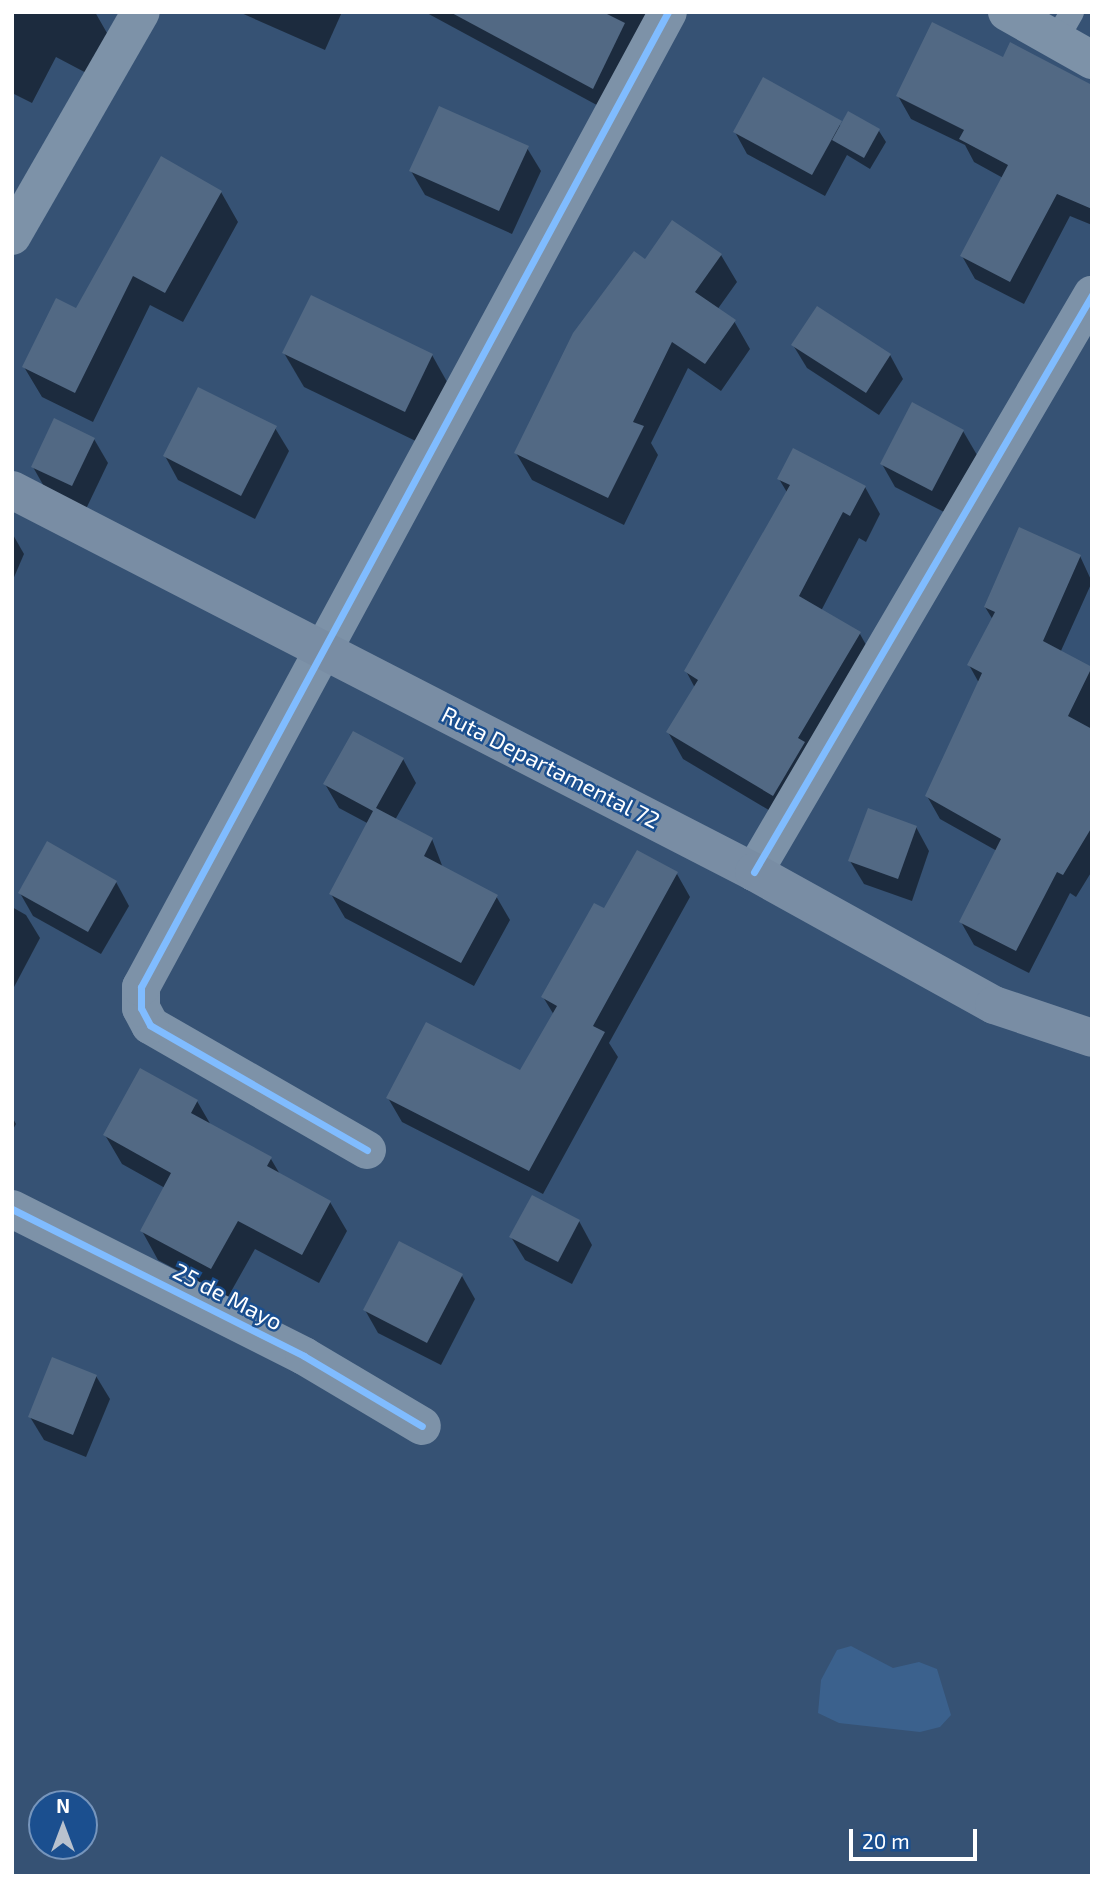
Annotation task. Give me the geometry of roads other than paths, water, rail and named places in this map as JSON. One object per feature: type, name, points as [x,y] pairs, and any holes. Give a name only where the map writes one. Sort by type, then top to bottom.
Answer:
[{"type":"main road","name":"Ruta Departamental 72","points":[[12,490],[754,872],[994,1005],[1092,1038]]},
{"type":"street","points":[[12,236],[141,12]]},
{"type":"street","points":[[367,1150],[150,1025],[141,1008],[141,987],[325,651],[668,12]]},
{"type":"street","points":[[1007,12],[1064,26],[1092,60]]},
{"type":"street","points":[[754,872],[1092,295]]},
{"type":"street","name":"25 de Mayo","points":[[12,1209],[304,1356],[422,1426]]},
{"type":"water","points":[[851,1646],[893,1668],[919,1662],[937,1669],[951,1715],[940,1727],[920,1732],[839,1723],[818,1713],[821,1680],[837,1650]]}]
